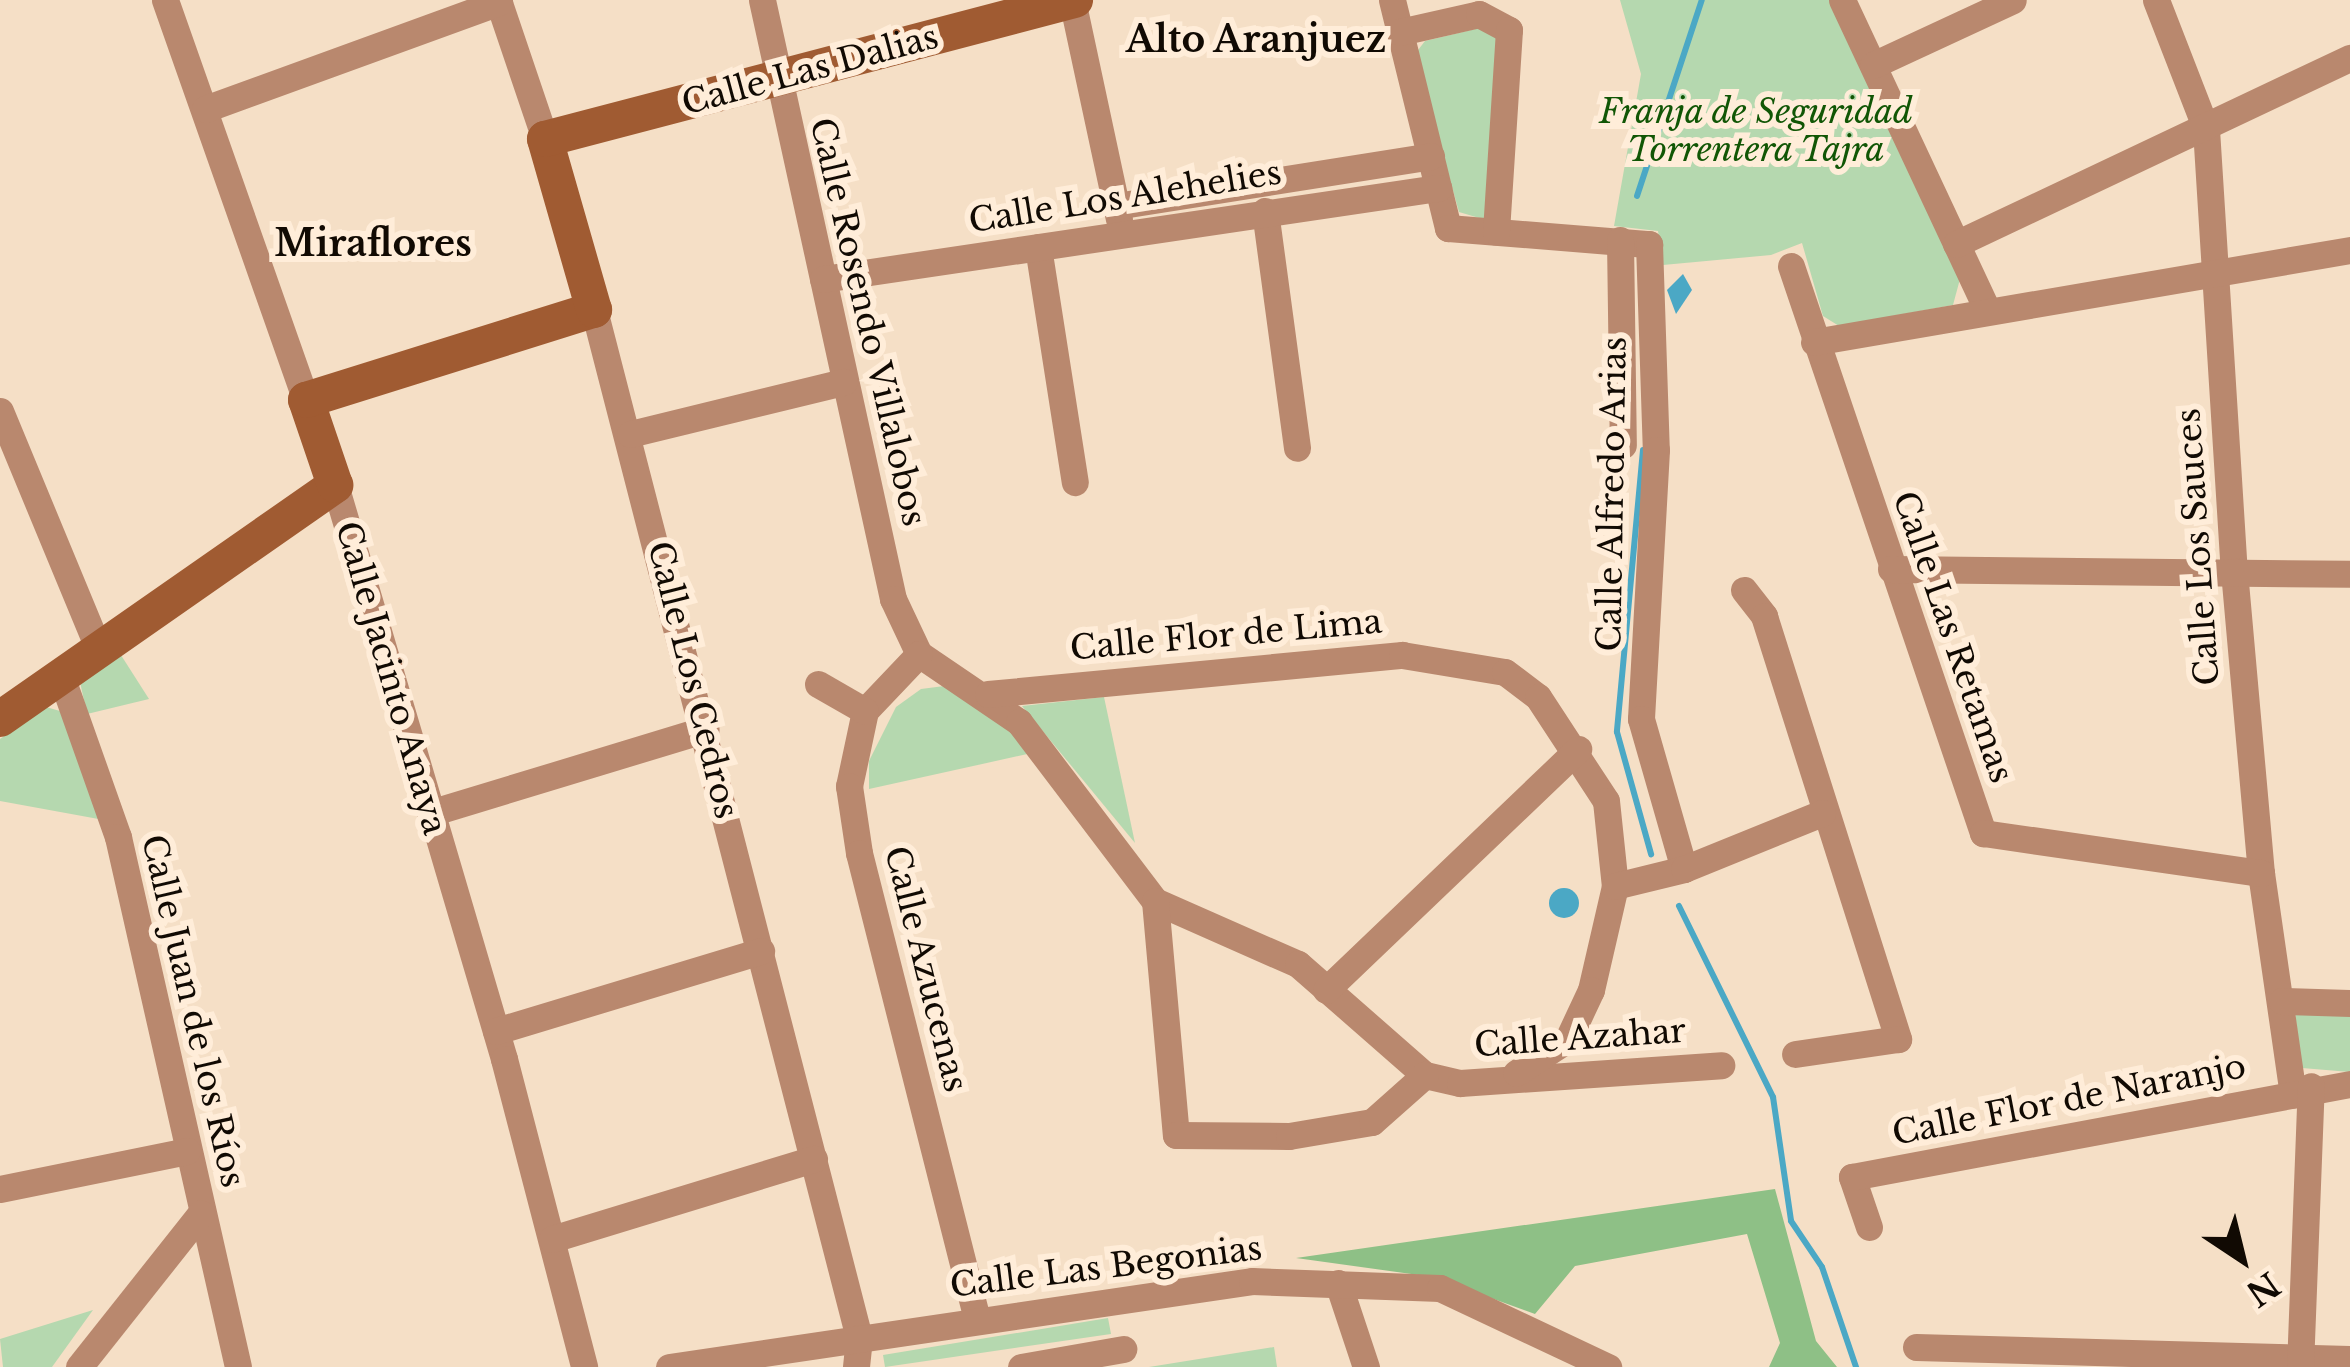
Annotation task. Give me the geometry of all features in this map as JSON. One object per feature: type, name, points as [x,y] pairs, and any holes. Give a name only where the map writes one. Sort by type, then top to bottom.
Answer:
[{"type":"street","name":"Calle Jacinto Anaya","points":[[165,0],[335,485],[496,1031],[584,1367]]},
{"type":"street","name":"Calle Rosendo Villalobos","points":[[762,0],[893,599],[919,653]]},
{"type":"street","points":[[1073,0],[1119,219],[1431,156]]},
{"type":"street","name":"Calle Las Dalias","points":[[545,139],[1073,0]]},
{"type":"street","points":[[1392,0],[1448,228],[1620,240],[1623,445]]},
{"type":"street","points":[[1842,0],[1987,310]]},
{"type":"street","points":[[1873,65],[2013,0]]},
{"type":"street","name":"Calle Los Sauces","points":[[2156,0],[2206,128],[2234,571],[2260,873],[2302,1090],[2300,1362]]},
{"type":"street","points":[[205,109],[498,1]]},
{"type":"street","name":"Calle Los Cedros","points":[[498,1],[545,139],[630,434],[859,1337],[856,1367]]},
{"type":"street","points":[[1400,32],[1479,14],[1510,30],[1496,232]]},
{"type":"street","points":[[1956,244],[2350,58]]},
{"type":"street","name":"Calle Los Alehelies","points":[[823,280],[1038,248],[1119,219],[1265,211],[1438,188]]},
{"type":"street","points":[[1265,211],[1297,448]]},
{"type":"street","name":"Calle Alfredo Arias","points":[[1620,240],[1649,244],[1656,450],[1641,719],[1684,869]]},
{"type":"street","points":[[1038,248],[1075,482]]},
{"type":"street","points":[[1814,342],[2350,250]]},
{"type":"street","name":"Calle Las Retamas","points":[[1790,266],[1983,833],[2260,873]]},
{"type":"street","points":[[306,400],[594,310]]},
{"type":"street","points":[[630,434],[844,382]]},
{"type":"street","points":[[0,411],[100,652]]},
{"type":"street","points":[[0,719],[335,485]]},
{"type":"street","points":[[1891,569],[2350,574]]},
{"type":"street","points":[[1744,590],[1764,616],[1822,813],[1898,1039],[1795,1054]]},
{"type":"street","points":[[818,684],[865,711],[919,653],[988,694],[1019,722],[1155,901],[1257,942],[1326,990],[1425,1075],[1372,1122],[1288,1136],[1176,1135],[1155,901]]},
{"type":"street","name":"Calle Flor de Lima","points":[[988,694],[1317,659],[1440,658],[1505,673],[1538,697],[1578,749],[1606,801],[1616,886]]},
{"type":"street","name":"Calle Juan de los Ríos","points":[[61,676],[118,837],[238,1367]]},
{"type":"street","name":"Calle Azucenas","points":[[865,711],[849,786],[859,853],[977,1319]]},
{"type":"street","points":[[430,813],[706,729]]},
{"type":"street","points":[[1326,990],[1578,749]]},
{"type":"street","points":[[1501,1080],[1538,1064],[1568,1039],[1591,990],[1616,886],[1684,869],[1822,813]]},
{"type":"street","points":[[496,1031],[761,952]]},
{"type":"street","points":[[2282,1001],[2350,1003]]},
{"type":"street","name":"Calle Azahar","points":[[1425,1075],[1501,1080],[1721,1065]]},
{"type":"street","name":"Calle Flor de Naranjo","points":[[1869,1227],[1852,1177],[2350,1084]]},
{"type":"street","points":[[0,1189],[187,1150]]},
{"type":"street","points":[[553,1239],[814,1160]]},
{"type":"street","points":[[79,1367],[201,1213]]},
{"type":"street","name":"Calle Las Begonias","points":[[669,1367],[1252,1281],[1440,1288],[1609,1367]]},
{"type":"street","points":[[1338,1282],[1366,1367]]},
{"type":"street","points":[[1021,1367],[1125,1358],[1113,1302]]},
{"type":"street","points":[[1916,1347],[2096,1360],[2350,1360]]},
{"type":"green space","name":"Franja de Seguridad Torrentera Tajra","points":[[1620,0],[1829,0],[1960,279],[1953,305],[1839,326],[1823,316],[1802,243],[1771,255],[1663,265],[1658,231],[1614,226],[1641,74]]},
{"type":"green space","points":[[1488,26],[1498,31],[1486,220],[1459,212],[1415,54],[1425,41]]},
{"type":"green space","points":[[119,652],[149,699],[87,714],[80,682]]},
{"type":"green space","points":[[952,685],[976,698],[1032,753],[869,789],[869,761],[896,707],[921,689]]},
{"type":"green space","points":[[1104,697],[1135,843],[1022,706]]},
{"type":"green space","points":[[46,707],[60,711],[104,820],[0,801],[0,739]]},
{"type":"green space","points":[[2350,1010],[2350,1072],[2302,1068],[2295,1013]]},
{"type":"green space","points":[[1775,1189],[1816,1341],[1837,1367],[1769,1367],[1780,1343],[1747,1234],[1575,1266],[1535,1314],[1433,1277],[1296,1258]]},
{"type":"green space","points":[[93,1310],[52,1367],[3,1367],[0,1339]]},
{"type":"green space","points":[[1108,1318],[1111,1334],[885,1367],[883,1355]]},
{"type":"green space","points":[[1274,1347],[1277,1367],[1149,1367]]},
{"type":"water","points":[[1683,274],[1692,290],[1676,314],[1667,290]]},
{"type":"water","points":[[1564,888],[1575,892],[1579,903],[1575,914],[1564,918],[1553,914],[1549,903],[1553,892]]},
{"type":"waterway","points":[[1637,196],[1702,0]]},
{"type":"waterway","points":[[1643,450],[1617,732],[1651,854]]},
{"type":"waterway","points":[[1679,906],[1773,1097],[1791,1221],[1822,1267],[1856,1367]]},
{"type":"district","name":"Alto Aranjuez","points":[[1256,40]]},
{"type":"district","name":"Miraflores","points":[[373,244]]}]
